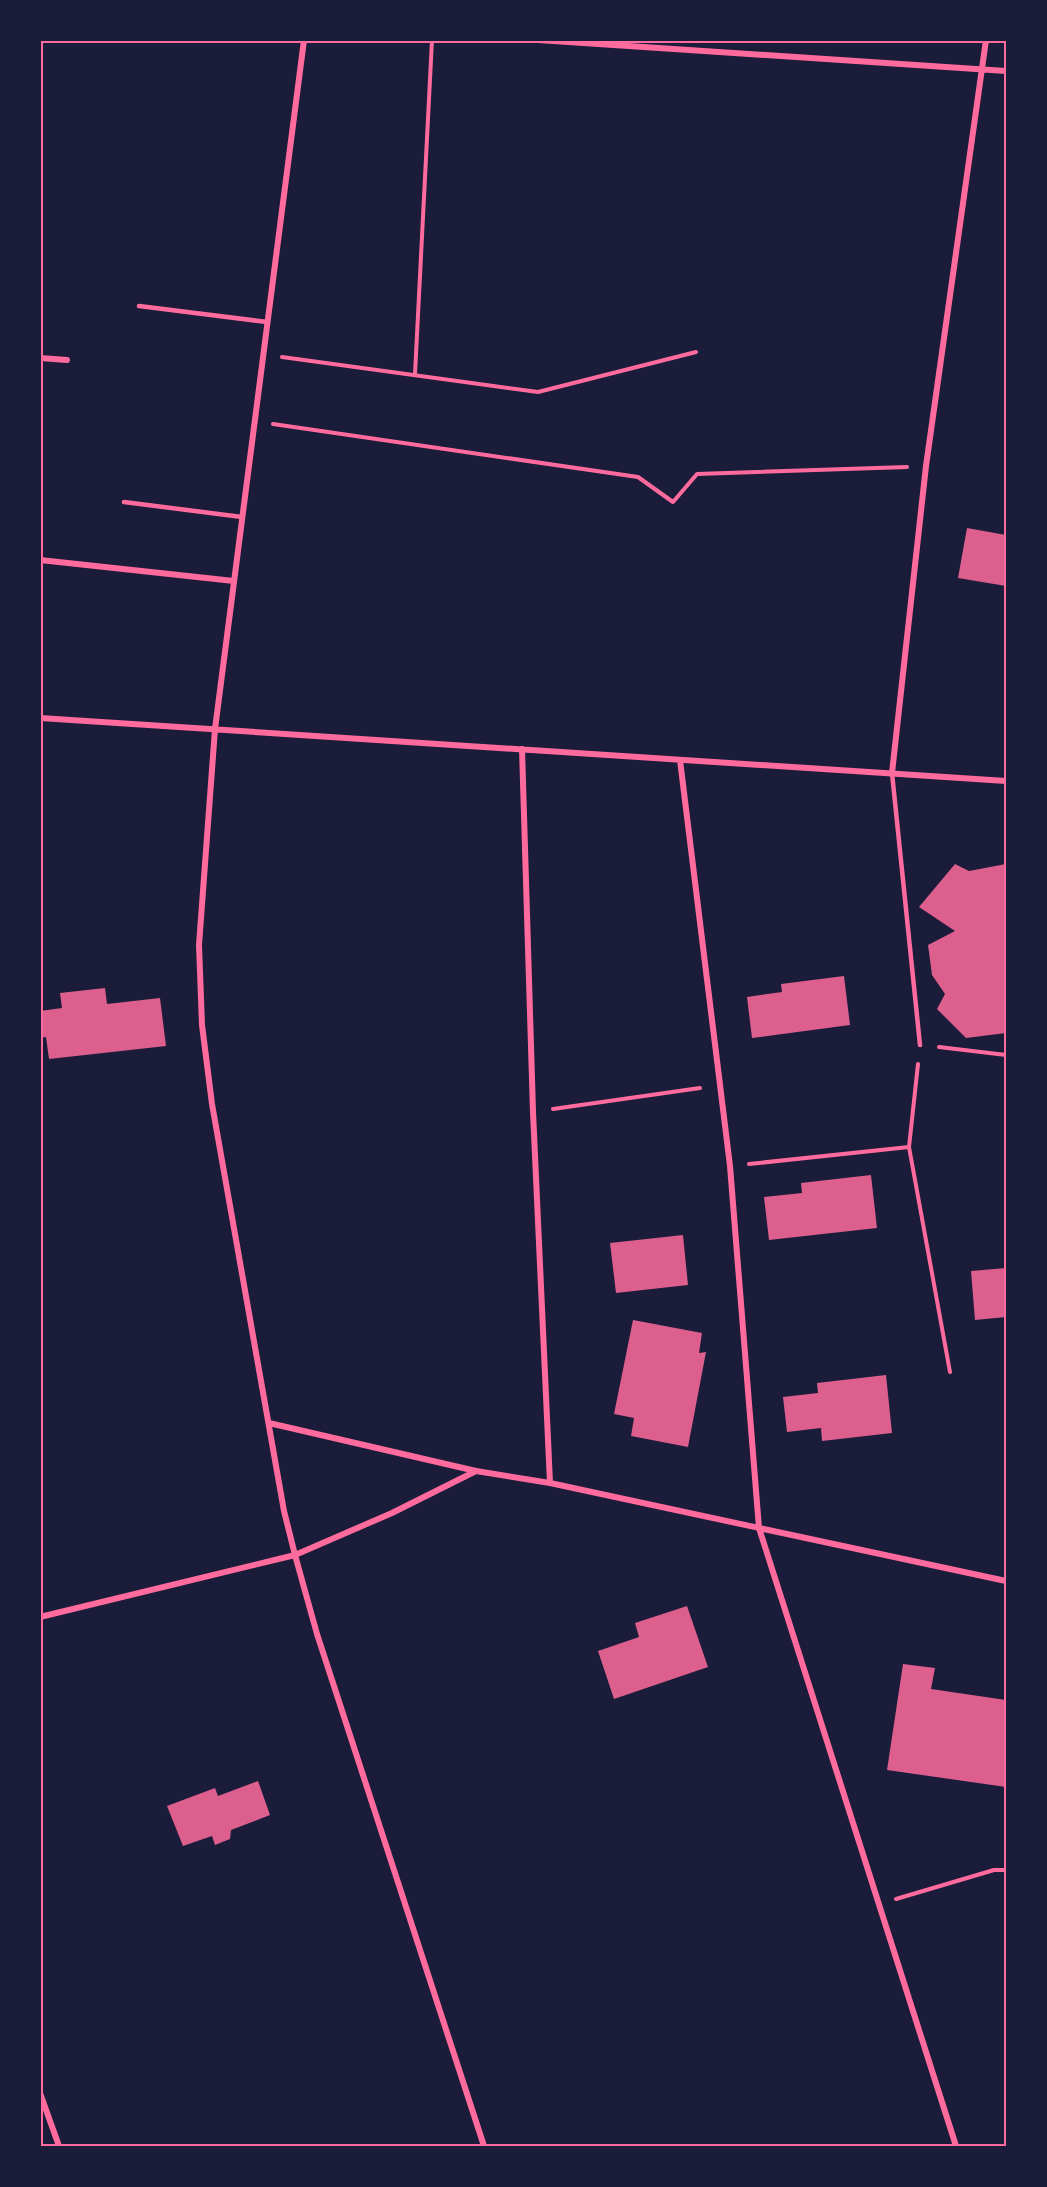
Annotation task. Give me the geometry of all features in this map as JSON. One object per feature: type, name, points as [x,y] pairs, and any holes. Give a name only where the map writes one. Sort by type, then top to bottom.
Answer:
[{"type":"street","points":[[303,40],[215,729],[199,945],[202,1025],[212,1104],[284,1511],[295,1555],[317,1634],[484,2146]]},
{"type":"street","points":[[538,40],[1006,71]]},
{"type":"street","points":[[892,773],[926,466],[986,40]]},
{"type":"street","points":[[40,358],[67,360]]},
{"type":"street","points":[[40,560],[234,581]]},
{"type":"street","points":[[40,718],[1006,781]]},
{"type":"street","points":[[522,749],[532,1112],[550,1482]]},
{"type":"street","points":[[681,760],[722,1085],[759,1528],[956,2146]]},
{"type":"street","points":[[268,1423],[476,1471],[550,1482],[1006,1581]]},
{"type":"street","points":[[40,1617],[295,1555],[392,1513],[476,1471]]},
{"type":"street","points":[[40,2093],[59,2146]]},
{"type":"lane","points":[[140,306],[267,322]]},
{"type":"lane","points":[[124,502],[242,517]]},
{"type":"lane","points":[[892,773],[920,1045]]},
{"type":"path","points":[[415,375],[432,40]]},
{"type":"path","points":[[263,355],[538,392],[696,352]]},
{"type":"path","points":[[255,422],[638,477],[674,502],[697,474],[926,466]]},
{"type":"path","points":[[950,1372],[909,1147],[920,1045],[1006,1055]]},
{"type":"path","points":[[532,1112],[722,1085]]},
{"type":"path","points":[[730,1166],[909,1147]]},
{"type":"path","points":[[878,1905],[994,1869],[1006,1870]]},
{"type":"building","points":[[967,528],[1006,535],[1006,586],[958,578]]},
{"type":"building","points":[[955,864],[969,871],[1006,864],[1006,1033],[966,1038],[937,1009],[945,994],[932,975],[928,945],[955,931],[919,907]]},
{"type":"building","points":[[844,976],[850,1025],[752,1038],[747,997],[782,992],[781,984]]},
{"type":"building","points":[[105,988],[107,1004],[160,998],[166,1046],[49,1059],[46,1037],[40,1038],[40,1011],[62,1008],[60,993]]},
{"type":"building","points":[[871,1175],[877,1228],[769,1240],[764,1197],[802,1193],[801,1183]]},
{"type":"building","points":[[683,1235],[688,1285],[616,1293],[610,1243]]},
{"type":"building","points":[[1006,1268],[1006,1317],[975,1320],[971,1271]]},
{"type":"building","points":[[633,1320],[702,1333],[699,1353],[706,1352],[688,1447],[631,1436],[634,1418],[614,1414]]},
{"type":"building","points":[[886,1375],[892,1433],[822,1441],[821,1428],[787,1432],[783,1397],[818,1393],[817,1383]]},
{"type":"building","points":[[687,1606],[708,1667],[614,1699],[598,1651],[639,1637],[635,1623]]},
{"type":"building","points":[[903,1664],[935,1668],[931,1689],[1006,1700],[1006,1787],[887,1770]]},
{"type":"building","points":[[258,1781],[270,1815],[231,1830],[230,1839],[215,1845],[212,1836],[183,1846],[167,1806],[215,1788],[218,1796]]}]
